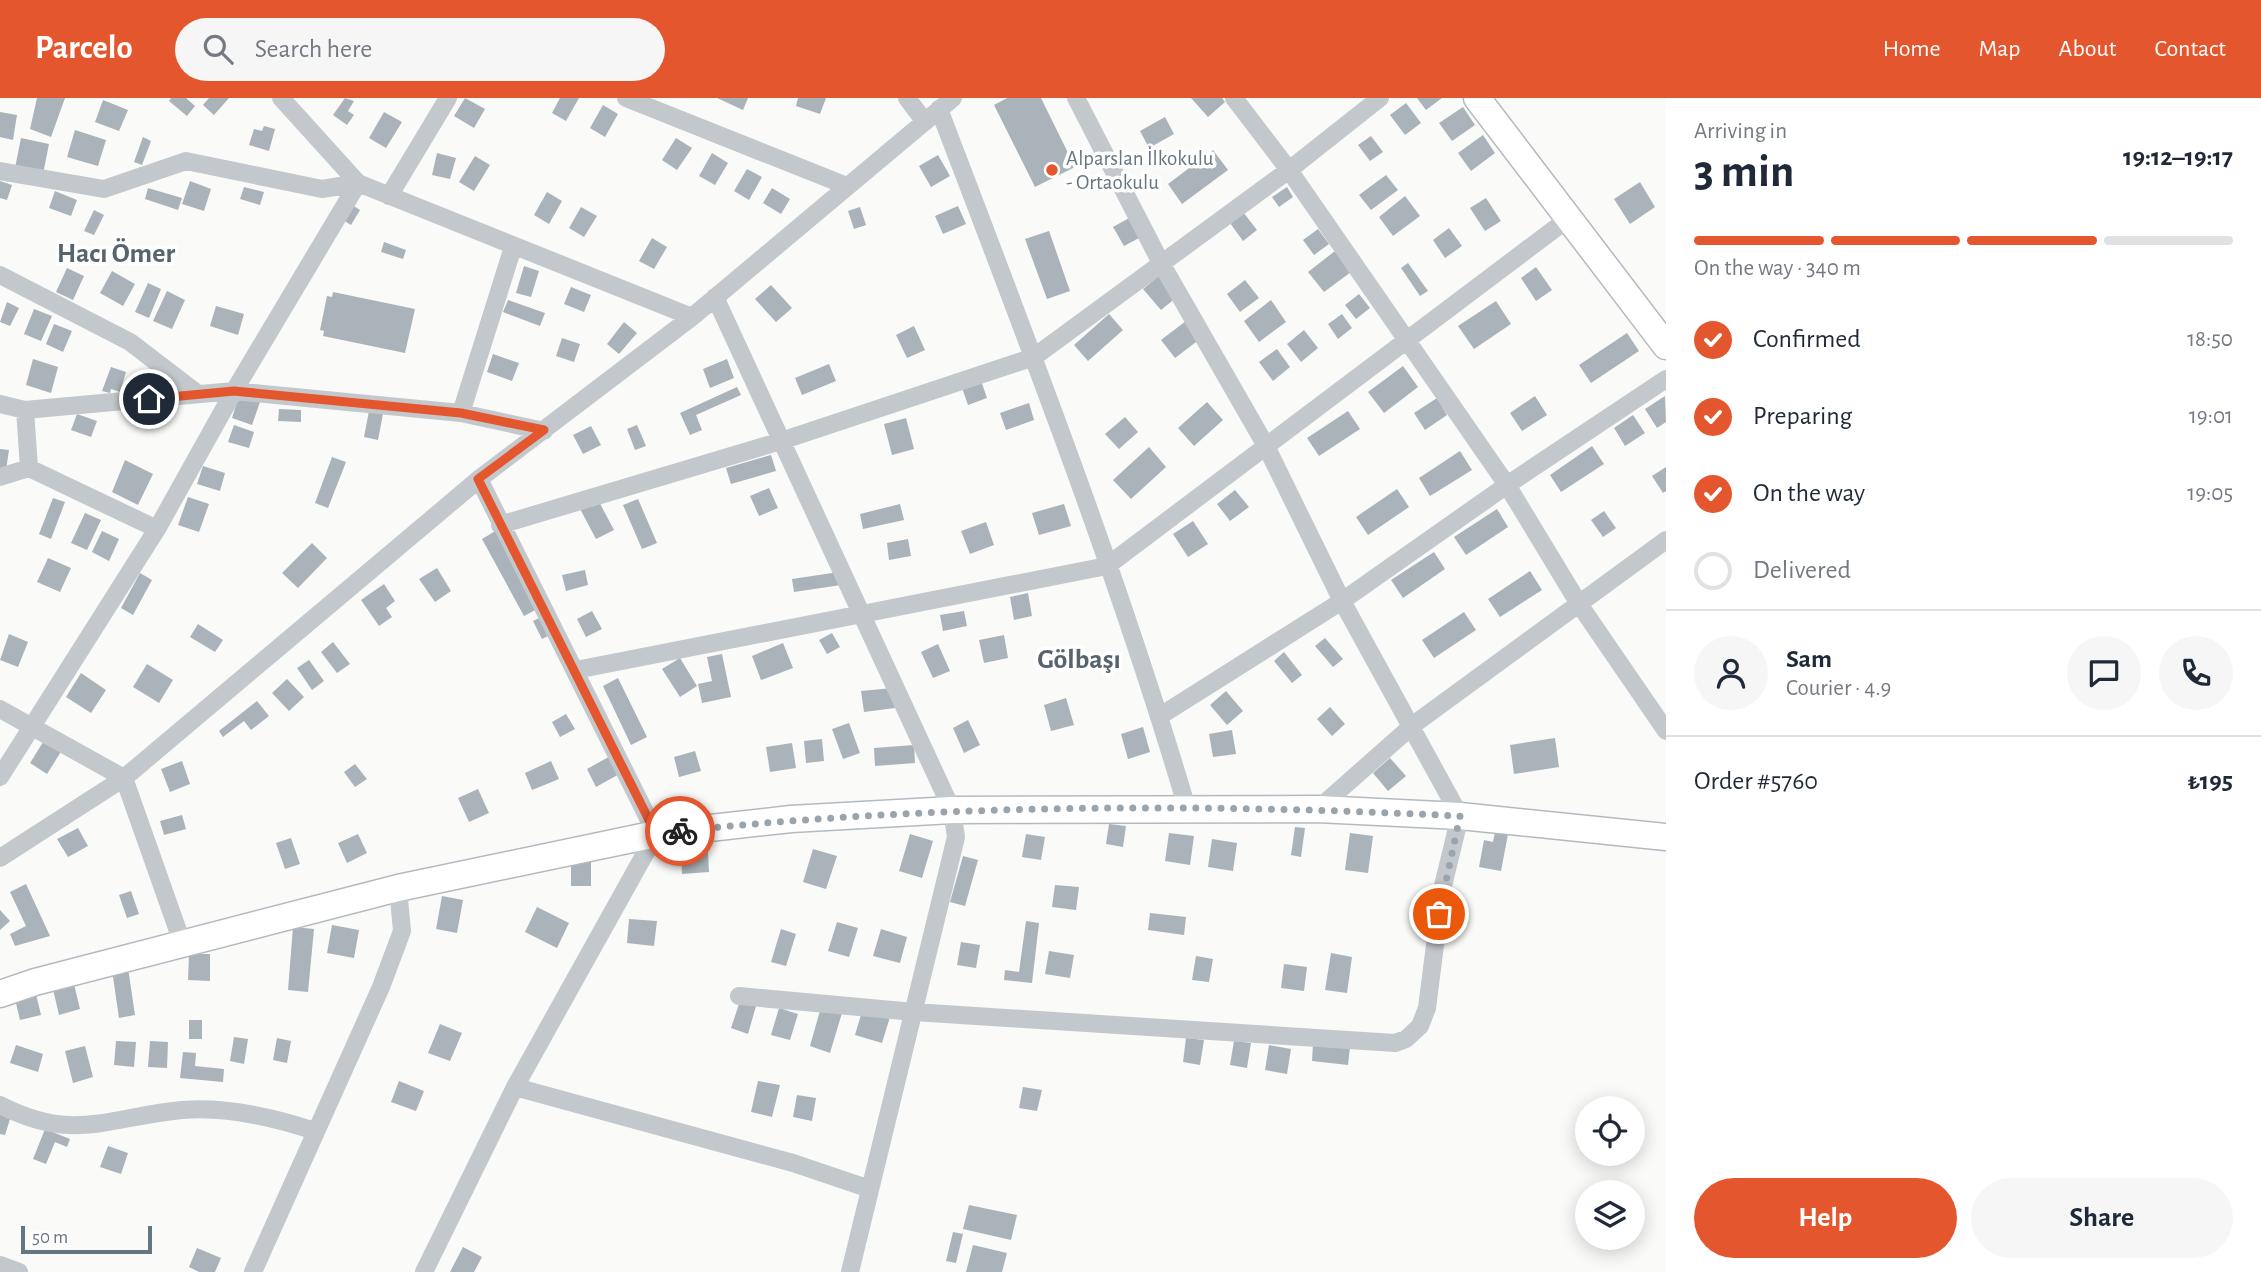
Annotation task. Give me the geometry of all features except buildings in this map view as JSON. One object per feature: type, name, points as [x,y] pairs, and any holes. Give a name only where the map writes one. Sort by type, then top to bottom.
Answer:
[{"type":"street","points":[[281,98],[358,183],[692,317]]},
{"type":"street","points":[[388,196],[448,98]]},
{"type":"street","points":[[626,98],[847,186]]},
{"type":"street","points":[[908,98],[925,122]]},
{"type":"street","points":[[739,996],[914,1012],[1395,1043],[1406,1039],[1419,1026],[1427,1008],[1442,890],[1460,816],[1413,725],[1342,601],[1266,446],[1161,262],[1076,98]]},
{"type":"street","points":[[1234,98],[1289,170],[1507,485],[1579,604],[1666,732]]},
{"type":"street","points":[[500,525],[781,441],[1034,357],[1289,170],[1380,98]]},
{"type":"street","points":[[1477,98],[1666,346]]},
{"type":"street","points":[[0,858],[124,778],[478,479],[692,317],[946,104],[1160,716],[1187,808]]},
{"type":"street","points":[[0,171],[104,188],[186,161],[322,189],[358,183]]},
{"type":"street","points":[[0,777],[158,529],[234,391],[358,183]]},
{"type":"street","points":[[576,670],[1107,566],[1569,218]]},
{"type":"street","points":[[461,413],[513,247]]},
{"type":"street","points":[[0,275],[130,342],[198,394]]},
{"type":"street","points":[[715,297],[952,810],[956,837],[850,1272]]},
{"type":"street","points":[[1160,716],[1342,601],[1507,485],[1666,379]]},
{"type":"street","points":[[0,404],[25,410],[234,391],[461,413],[544,430]]},
{"type":"street","points":[[25,410],[29,468]]},
{"type":"street","points":[[0,477],[29,468],[158,529]]},
{"type":"street","points":[[478,479],[656,834]]},
{"type":"street","points":[[1318,809],[1413,725],[1666,540]]},
{"type":"street","points":[[0,709],[124,778],[183,945]]},
{"type":"street","points":[[0,995],[35,982],[398,888],[656,834],[791,820],[952,810],[1318,809],[1460,816],[1666,837]]},
{"type":"street","points":[[424,1272],[515,1087],[582,973],[656,834]]},
{"type":"street","points":[[253,1272],[380,987],[402,931],[398,888]]},
{"type":"street","points":[[515,1087],[793,1163],[870,1189]]},
{"type":"street","points":[[0,1105],[23,1117],[69,1127],[184,1110],[244,1115],[315,1131]]},
{"type":"street","points":[[0,1265],[19,1272]]},
{"type":"way so far","points":[[680,831],[791,820],[952,810],[1318,809],[1460,816],[1439,914]]},
{"type":"place","name":"Alparslan İlkokulu - Ortaokulu","points":[[1052,170]]},
{"type":"district","name":"Hacı Ömer","points":[[116,252]]},
{"type":"district","name":"Gölbaşı","points":[[1079,658]]},
{"type":"route","points":[[149,399],[234,391],[461,413],[544,430],[478,479],[656,834],[680,831]]}]
